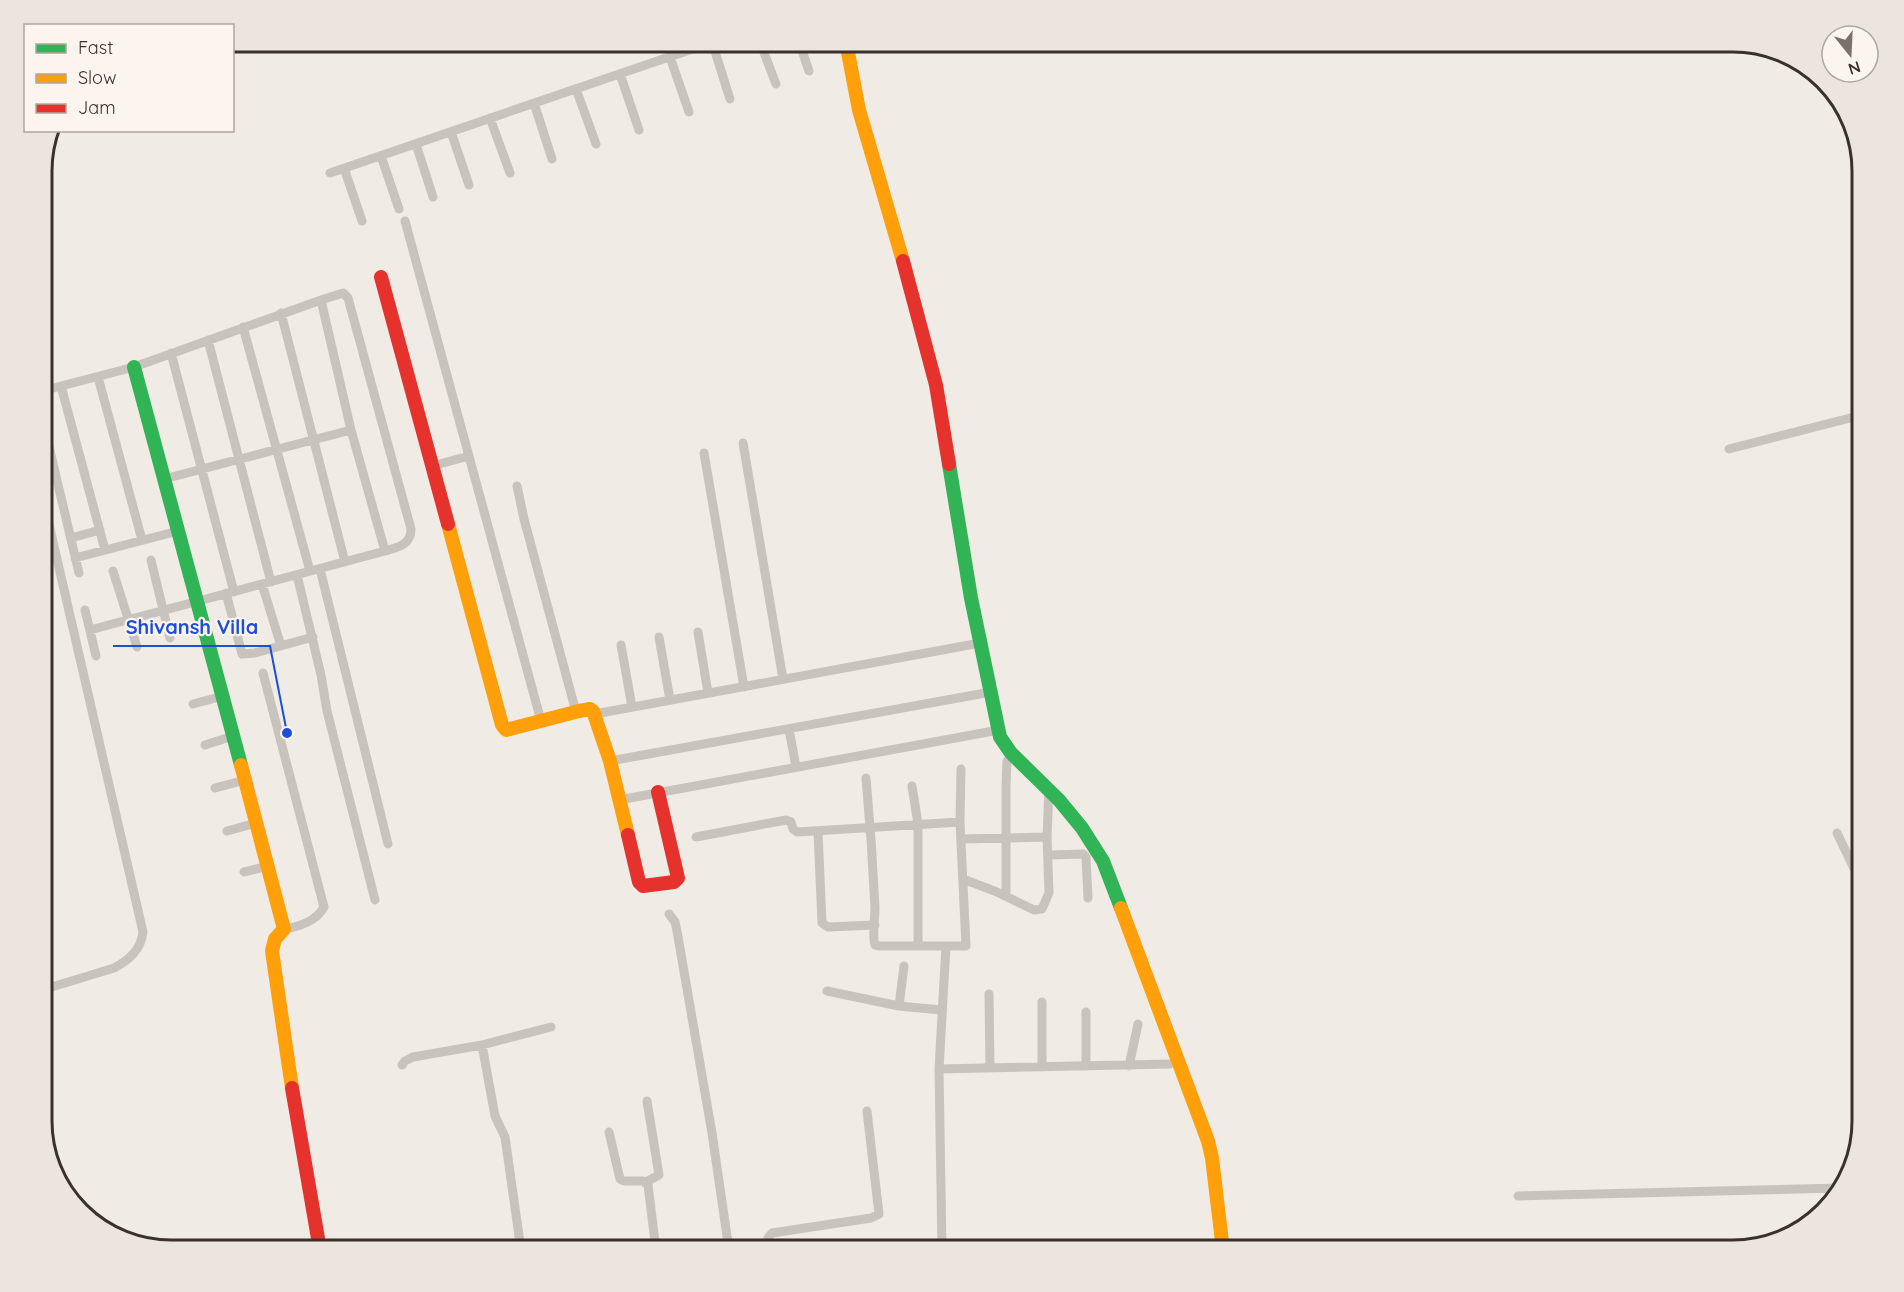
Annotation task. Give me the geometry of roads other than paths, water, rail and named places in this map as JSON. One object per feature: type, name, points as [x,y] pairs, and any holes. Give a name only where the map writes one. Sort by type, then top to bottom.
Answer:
[{"type":"street","points":[[330,173],[684,52]]},
{"type":"street","points":[[715,52],[730,99]]},
{"type":"street","points":[[764,52],[776,84]]},
{"type":"street","points":[[802,52],[809,71]]},
{"type":"street","points":[[848,52],[859,110],[901,252],[936,385],[944,424],[959,533],[999,730],[1003,742],[1011,753],[1049,789],[1082,828],[1110,875],[1209,1141],[1222,1240]]},
{"type":"street","points":[[670,57],[689,112]]},
{"type":"street","points":[[620,74],[639,129]]},
{"type":"street","points":[[576,89],[596,144]]},
{"type":"street","points":[[534,103],[552,159]]},
{"type":"street","points":[[490,118],[510,173]]},
{"type":"street","points":[[451,132],[469,185]]},
{"type":"street","points":[[416,144],[433,197]]},
{"type":"street","points":[[381,156],[399,209]]},
{"type":"street","points":[[344,168],[362,221]]},
{"type":"street","points":[[405,220],[541,721]]},
{"type":"street","points":[[381,277],[502,725],[510,729],[590,709],[595,714],[610,761],[640,885],[643,886],[674,882],[678,878],[658,792]]},
{"type":"street","points":[[53,388],[134,367],[281,313],[343,293],[348,298],[411,529],[408,542],[385,551],[90,630]]},
{"type":"street","points":[[321,300],[351,430],[385,551]]},
{"type":"street","points":[[281,313],[345,562]]},
{"type":"street","points":[[243,327],[277,449],[315,570],[388,844]]},
{"type":"street","points":[[208,340],[239,459],[281,646]]},
{"type":"street","points":[[171,354],[202,469],[242,654],[255,653],[313,638]]},
{"type":"street","points":[[134,367],[284,929]]},
{"type":"street","points":[[98,377],[141,540]]},
{"type":"street","points":[[61,386],[105,550]]},
{"type":"street","points":[[1729,449],[1852,418]]},
{"type":"street","points":[[164,479],[351,430]]},
{"type":"street","points":[[743,443],[783,680]]},
{"type":"street","points":[[704,453],[744,687]]},
{"type":"street","points":[[432,466],[469,456]]},
{"type":"street","points":[[53,463],[79,573]]},
{"type":"street","points":[[517,486],[532,552],[576,712]]},
{"type":"street","points":[[71,538],[100,530]]},
{"type":"street","points":[[75,558],[178,531]]},
{"type":"street","points":[[53,542],[143,932],[139,946],[134,953],[114,968],[53,987]]},
{"type":"street","points":[[151,560],[170,638]]},
{"type":"street","points":[[112,571],[137,647]]},
{"type":"street","points":[[297,575],[313,638],[327,711],[375,900]]},
{"type":"street","points":[[85,610],[96,656]]},
{"type":"street","points":[[698,632],[708,693]]},
{"type":"street","points":[[659,637],[670,700]]},
{"type":"street","points":[[595,714],[980,643]]},
{"type":"street","points":[[621,645],[632,707]]},
{"type":"street","points":[[263,673],[324,908],[318,915],[299,926],[284,929],[275,939],[272,951],[296,1118],[318,1240]]},
{"type":"street","points":[[610,761],[991,692]]},
{"type":"street","points":[[193,704],[223,696]]},
{"type":"street","points":[[789,729],[796,767]]},
{"type":"street","points":[[619,800],[999,730]]},
{"type":"street","points":[[205,745],[233,736]]},
{"type":"street","points":[[1006,896],[1007,761]]},
{"type":"street","points":[[866,778],[871,827],[875,925],[873,942],[875,945],[966,946],[960,822],[961,769]]},
{"type":"street","points":[[216,788],[245,780]]},
{"type":"street","points":[[912,786],[918,824],[918,945]]},
{"type":"street","points":[[963,879],[1034,910],[1042,909],[1049,892],[1047,837],[1049,789]]},
{"type":"street","points":[[696,837],[786,820],[791,822],[795,831],[818,832],[960,822]]},
{"type":"street","points":[[227,831],[256,823]]},
{"type":"street","points":[[818,832],[822,923],[828,927],[875,925]]},
{"type":"street","points":[[1837,833],[1852,864]]},
{"type":"street","points":[[961,839],[1047,837]]},
{"type":"street","points":[[1049,855],[1083,854],[1086,857],[1088,898]]},
{"type":"street","points":[[244,872],[268,866]]},
{"type":"street","points":[[669,914],[678,932],[728,1240]]},
{"type":"street","points":[[942,1240],[939,1069],[945,946]]},
{"type":"street","points":[[899,1006],[904,966]]},
{"type":"street","points":[[827,991],[899,1006],[941,1010]]},
{"type":"street","points":[[989,994],[990,1068]]},
{"type":"street","points":[[1042,1002],[1042,1067]]},
{"type":"street","points":[[1086,1012],[1086,1066]]},
{"type":"street","points":[[1129,1066],[1138,1024]]},
{"type":"street","points":[[402,1065],[413,1057],[482,1045],[551,1027]]},
{"type":"street","points":[[482,1045],[495,1116],[505,1137],[520,1240]]},
{"type":"street","points":[[939,1069],[1170,1064]]},
{"type":"street","points":[[609,1132],[620,1179],[646,1182],[659,1175],[647,1101]]},
{"type":"street","points":[[768,1240],[772,1233],[871,1218],[879,1214],[867,1112]]},
{"type":"street","points":[[646,1182],[650,1191],[655,1240]]},
{"type":"street","points":[[1518,1196],[1830,1188]]},
{"type":"place","name":"Shivansh Villa","points":[[287,733]]}]
